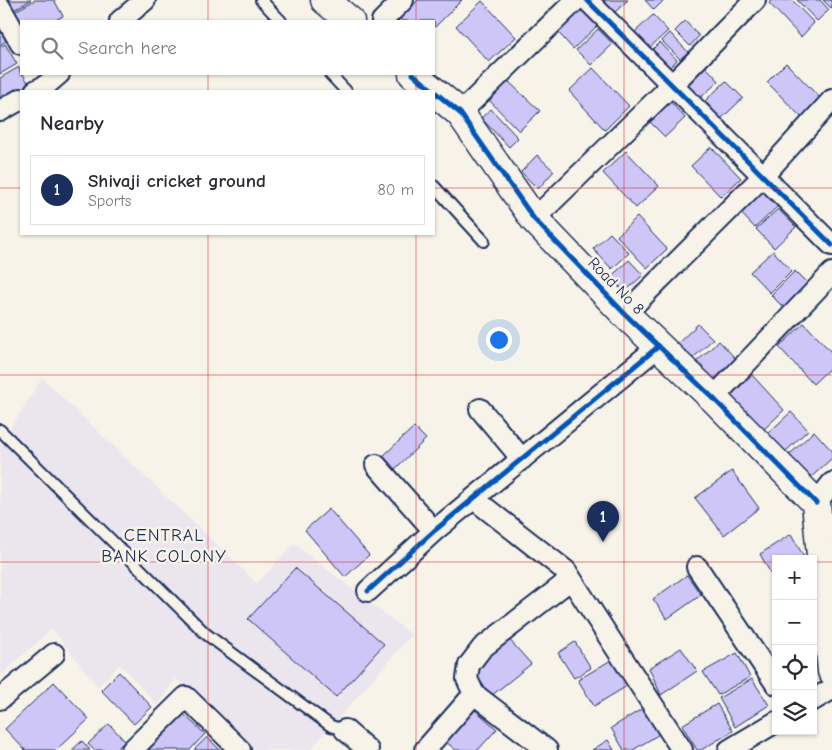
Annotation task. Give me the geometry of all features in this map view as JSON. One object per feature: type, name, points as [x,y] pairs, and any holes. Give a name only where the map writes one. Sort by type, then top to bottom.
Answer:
[{"type":"street","points":[[325,0],[349,20]]},
{"type":"street","points":[[383,20],[403,0]]},
{"type":"street","points":[[460,113],[576,0]]},
{"type":"street","points":[[587,0],[832,245]]},
{"type":"street","points":[[534,219],[672,85],[755,0]]},
{"type":"street","points":[[0,7],[20,42]]},
{"type":"street","name":"Road No 8","points":[[414,75],[432,90]]},
{"type":"street","name":"Road No 8","points":[[435,92],[460,113],[534,219],[625,314],[713,398],[824,493]]},
{"type":"street","points":[[0,111],[20,100]]},
{"type":"street","points":[[625,314],[763,176],[832,100]]},
{"type":"street","points":[[713,398],[832,274]]},
{"type":"street","points":[[368,591],[434,531],[659,346]]},
{"type":"street","points":[[480,409],[522,459]]},
{"type":"street","points":[[376,465],[434,531]]},
{"type":"street","points":[[824,493],[832,671]]},
{"type":"street","points":[[474,499],[557,563],[571,579],[682,750]]},
{"type":"street","points":[[697,567],[772,678]]},
{"type":"street","points":[[545,749],[474,694],[467,679],[469,665],[482,648],[571,579]]},
{"type":"street","points":[[0,700],[54,654]]},
{"type":"street","points":[[817,698],[832,689]]},
{"type":"street","points":[[425,750],[474,694]]},
{"type":"street","points":[[132,750],[186,697],[240,750]]},
{"type":"street","points":[[729,750],[772,724]]},
{"type":"street","points":[[345,730],[368,750]]},
{"type":"lane","points":[[261,0],[280,20]]},
{"type":"lane","points":[[331,75],[345,90]]},
{"type":"lane","points":[[435,187],[484,241]]},
{"type":"lane","points":[[0,430],[206,634],[331,726],[345,730]]},
{"type":"shaded area","points":[[42,378],[257,583],[294,544],[412,635],[310,750],[250,750],[176,679],[157,705],[120,664],[98,687],[52,629],[2,674],[0,670],[0,445]]},
{"type":"building","points":[[6,0],[31,0],[12,11]]},
{"type":"building","points":[[35,0],[54,0],[63,16],[56,20],[20,20],[20,35],[8,15]]},
{"type":"building","points":[[418,0],[462,0],[435,27],[435,20],[400,19]]},
{"type":"building","points":[[603,0],[628,0],[615,12]]},
{"type":"building","points":[[645,0],[664,0],[654,10]]},
{"type":"building","points":[[772,0],[792,0],[814,23],[801,37],[769,3]]},
{"type":"building","points":[[797,0],[820,0],[829,10],[817,21]]},
{"type":"building","points":[[823,0],[832,0],[832,7],[831,8]]},
{"type":"building","points":[[482,1],[516,37],[489,62],[456,26]]},
{"type":"building","points":[[581,8],[597,26],[573,49],[556,30]]},
{"type":"building","points":[[653,15],[668,31],[650,47],[635,32]]},
{"type":"building","points":[[685,21],[699,36],[690,46],[675,31]]},
{"type":"building","points":[[598,29],[613,44],[591,65],[576,50]]},
{"type":"building","points":[[0,30],[6,41],[0,45]]},
{"type":"building","points":[[670,33],[688,52],[680,59],[662,41]]},
{"type":"building","points":[[660,42],[677,60],[668,69],[651,51]]},
{"type":"building","points":[[5,44],[17,64],[0,74],[0,47]]},
{"type":"building","points":[[786,63],[820,98],[801,117],[767,82]]},
{"type":"building","points":[[705,66],[719,81],[700,98],[687,84]]},
{"type":"building","points":[[19,67],[20,75],[24,75],[30,86],[20,90],[20,92],[0,104],[0,78]]},
{"type":"building","points":[[593,68],[629,106],[605,130],[569,91]]},
{"type":"building","points":[[507,80],[540,111],[519,131],[488,99]]},
{"type":"building","points":[[726,81],[743,98],[721,119],[705,101]]},
{"type":"building","points":[[668,99],[685,118],[665,137],[647,119]]},
{"type":"building","points":[[491,109],[518,138],[509,147],[481,118]]},
{"type":"building","points":[[711,147],[741,178],[721,197],[691,166]]},
{"type":"building","points":[[626,151],[659,186],[636,208],[603,173]]},
{"type":"building","points":[[537,155],[554,171],[538,189],[521,172]]},
{"type":"building","points":[[761,187],[779,205],[755,228],[737,209]]},
{"type":"building","points":[[778,209],[796,227],[774,248],[756,229]]},
{"type":"building","points":[[637,217],[667,249],[647,268],[617,236]]},
{"type":"building","points":[[610,233],[629,253],[612,269],[593,249]]},
{"type":"building","points":[[773,251],[792,271],[770,293],[750,272]]},
{"type":"building","points":[[629,260],[643,275],[618,298],[604,283]]},
{"type":"building","points":[[795,271],[811,287],[787,311],[771,295]]},
{"type":"building","points":[[804,323],[832,353],[832,366],[813,384],[779,347]]},
{"type":"building","points":[[698,324],[713,339],[692,359],[677,344]]},
{"type":"building","points":[[719,341],[736,359],[712,381],[695,363]]},
{"type":"building","points":[[752,375],[784,410],[760,433],[728,398]]},
{"type":"building","points":[[791,412],[808,430],[782,455],[764,437]]},
{"type":"building","points":[[414,427],[426,439],[394,470],[382,457]]},
{"type":"building","points":[[814,431],[832,451],[832,458],[807,481],[786,458]]},
{"type":"building","points":[[732,471],[759,508],[724,535],[695,498]]},
{"type":"building","points":[[329,509],[369,555],[345,577],[305,530]]},
{"type":"building","points":[[791,534],[803,555],[772,555],[772,576],[760,554]]},
{"type":"building","points":[[295,568],[384,644],[336,697],[248,619]]},
{"type":"building","points":[[687,575],[701,595],[667,619],[653,599]]},
{"type":"building","points":[[508,638],[531,664],[491,696],[471,668]]},
{"type":"building","points":[[575,642],[591,668],[574,678],[558,653]]},
{"type":"building","points":[[681,648],[697,671],[661,695],[649,668]]},
{"type":"building","points":[[737,653],[750,677],[718,695],[703,672]]},
{"type":"building","points":[[616,657],[632,683],[594,706],[578,680]]},
{"type":"building","points":[[119,672],[152,707],[134,724],[101,690]]},
{"type":"building","points":[[752,679],[769,705],[735,727],[719,698]]},
{"type":"building","points":[[54,682],[89,719],[56,750],[25,750],[5,729]]},
{"type":"building","points":[[717,704],[733,731],[701,750],[697,750],[682,725]]},
{"type":"building","points":[[645,707],[661,733],[633,750],[624,750],[611,728]]},
{"type":"building","points":[[474,709],[497,729],[478,750],[456,750],[446,742]]},
{"type":"building","points":[[180,711],[205,734],[190,750],[147,750],[145,747]]},
{"type":"building","points":[[109,724],[125,741],[116,750],[94,750],[88,744]]},
{"type":"building","points":[[207,737],[220,750],[194,750]]},
{"type":"building","points":[[608,740],[614,750],[592,750]]},
{"type":"building","points":[[82,741],[90,750],[72,750]]},
{"type":"cycle path","points":[[587,0],[832,245]]},
{"type":"cycle path","points":[[414,75],[432,90]]},
{"type":"cycle path","points":[[435,92],[460,113],[534,219],[625,314],[713,398],[816,503]]},
{"type":"cycle path","points":[[368,591],[434,531],[659,346]]},
{"type":"place","name":"Shivaji cricket ground","points":[[603,542]]},
{"type":"district","name":"CENTRAL BANK COLONY","points":[[164,545]]}]
